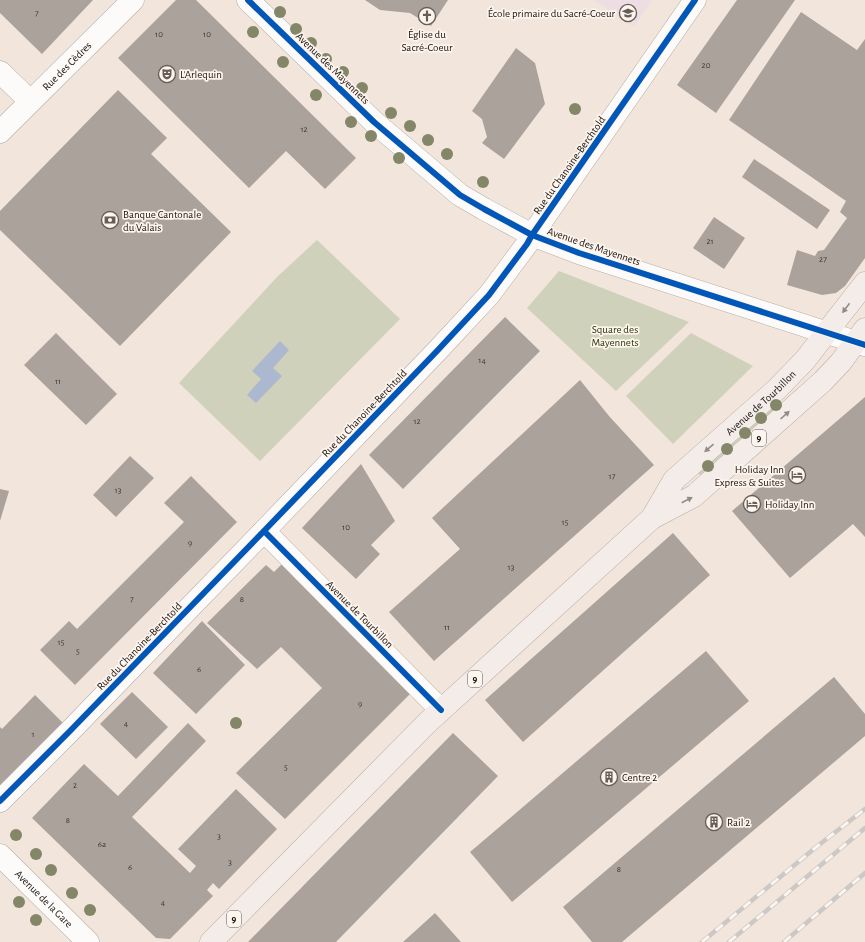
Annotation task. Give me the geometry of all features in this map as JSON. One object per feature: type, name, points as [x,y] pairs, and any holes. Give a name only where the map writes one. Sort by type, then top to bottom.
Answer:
[{"type":"main road","name":"Avenue de Tourbillon","points":[[652,518],[674,480],[777,389],[805,360],[865,283]]},
{"type":"main road","name":"Avenue de Tourbillon","points":[[211,942],[441,710],[652,518],[694,496],[822,381],[862,339]]},
{"type":"street","name":"Rue des Cèdres","points":[[0,132],[133,0]]},
{"type":"street","name":"Avenue des Mayennets","points":[[248,0],[374,122],[460,195],[532,235],[579,253],[827,333],[862,339]]},
{"type":"street","name":"Rue du Chanoine-Berchtold","points":[[0,801],[264,531],[436,352],[488,295],[527,244],[695,0]]},
{"type":"street","points":[[0,72],[30,101]]},
{"type":"street","name":"Avenue de Tourbillon","points":[[264,531],[441,710]]},
{"type":"street","name":"Avenue de la Gare","points":[[0,855],[88,942]]},
{"type":"shaded area","name":"École primaire du Sacré-Coeur","points":[[594,0],[652,0],[634,27]]},
{"type":"green space","points":[[317,240],[400,319],[260,461],[179,383],[277,277]]},
{"type":"green space","name":"Square des Mayennets","points":[[559,271],[689,322],[616,391],[527,308]]},
{"type":"green space","name":"Square des Mayennets","points":[[691,333],[753,366],[673,444],[626,396]]},
{"type":"green space","points":[[776,397],[784,405],[703,479],[695,469]]},
{"type":"water","points":[[280,341],[289,350],[273,368],[282,376],[256,403],[247,395],[261,379],[252,371]]},
{"type":"building","points":[[0,0],[93,0],[42,54],[0,13]]},
{"type":"building","points":[[176,0],[196,0],[356,158],[325,189],[286,151],[249,188],[118,58]]},
{"type":"building","name":"Église du Sacré-Coeur","points":[[365,0],[448,0],[431,26],[410,13],[380,10]]},
{"type":"building","points":[[737,0],[795,0],[716,113],[677,85]]},
{"type":"building","points":[[801,12],[857,50],[865,39],[865,258],[845,286],[836,293],[822,295],[787,285],[797,250],[815,256],[818,251],[824,250],[847,218],[840,212],[846,201],[729,120]]},
{"type":"building","points":[[516,48],[535,63],[545,104],[504,159],[482,143],[487,137],[482,119],[472,111]]},
{"type":"building","name":"Banque Cantonale du Valais","points":[[118,90],[167,138],[151,154],[231,232],[120,346],[0,230],[0,211]]},
{"type":"building","points":[[754,159],[830,210],[817,229],[742,177]]},
{"type":"building","points":[[714,217],[745,238],[724,269],[693,248]]},
{"type":"building","points":[[505,317],[540,351],[403,489],[369,455]]},
{"type":"building","points":[[56,333],[117,394],[86,425],[24,365]]},
{"type":"building","points":[[580,380],[609,416],[654,465],[434,661],[389,612],[460,549],[432,518]]},
{"type":"building","points":[[865,397],[865,537],[853,524],[790,578],[732,511]]},
{"type":"building","points":[[130,456],[154,478],[116,517],[93,495]]},
{"type":"building","points":[[361,464],[395,521],[371,545],[380,554],[356,579],[302,528]]},
{"type":"building","points":[[191,476],[237,522],[75,685],[40,650],[69,621],[77,629],[184,522],[164,503]]},
{"type":"building","points":[[0,489],[9,491],[0,521]]},
{"type":"building","points":[[673,533],[710,575],[523,742],[485,700]]},
{"type":"building","points":[[282,564],[411,693],[285,819],[236,773],[322,688],[281,647],[257,669],[207,623],[266,565],[274,572]]},
{"type":"building","points":[[202,621],[245,665],[196,714],[153,673]]},
{"type":"building","name":"Centre 2","points":[[706,651],[749,701],[512,902],[470,852]]},
{"type":"building","name":"Rail 2","points":[[834,677],[865,714],[865,736],[622,942],[592,942],[563,907]]},
{"type":"building","points":[[132,692],[168,727],[136,759],[100,724]]},
{"type":"building","points":[[35,695],[63,723],[0,786],[0,727],[2,729]]},
{"type":"building","points":[[188,723],[206,741],[132,817],[190,873],[196,866],[178,849],[236,789],[277,829],[219,889],[213,883],[207,890],[213,896],[170,939],[156,938],[32,818],[84,764],[118,796]]},
{"type":"building","points":[[453,733],[498,776],[336,942],[248,942]]},
{"type":"building","points":[[435,913],[461,942],[403,942]]},
{"type":"railway","points":[[702,942],[815,848],[865,809]]},
{"type":"railway","points":[[729,942],[865,828]]},
{"type":"railway","points":[[784,942],[865,873]]},
{"type":"cycle path","points":[[248,0],[374,122],[460,195],[484,209],[532,235],[579,253],[865,345]]},
{"type":"cycle path","points":[[0,801],[264,531],[489,295],[527,244],[695,0]]},
{"type":"cycle path","points":[[264,531],[441,710]]},
{"type":"place","name":"École primaire du Sacré-Coeur","points":[[628,13]]},
{"type":"place","name":"Église du Sacré-Coeur","points":[[427,16]]},
{"type":"place","name":"L'Arlequin","points":[[167,74]]},
{"type":"place","name":"Banque Cantonale du Valais","points":[[110,220]]},
{"type":"place","name":"Holiday Inn Express & Suites","points":[[797,475]]},
{"type":"place","name":"Holiday Inn","points":[[752,504]]},
{"type":"place","name":"Centre 2","points":[[609,777]]},
{"type":"place","name":"Rail 2","points":[[714,822]]}]
